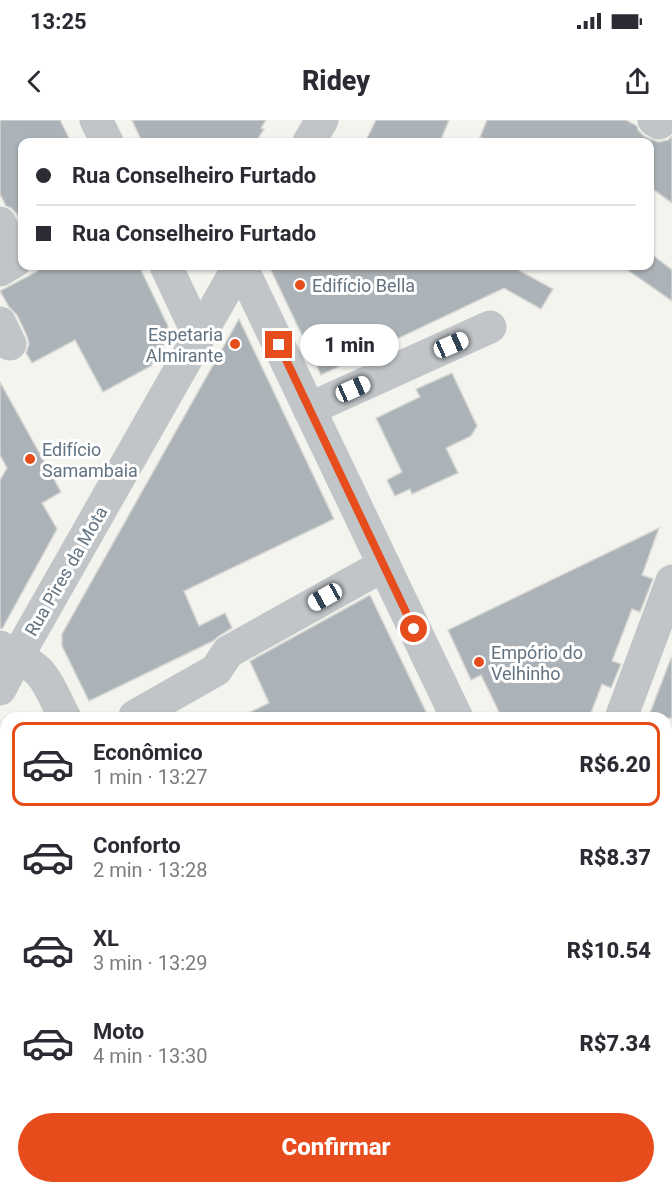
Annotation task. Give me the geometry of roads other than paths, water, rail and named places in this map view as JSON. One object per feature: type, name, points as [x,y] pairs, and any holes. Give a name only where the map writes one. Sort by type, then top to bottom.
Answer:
[{"type":"street","points":[[96,120],[105,138]]},
{"type":"street","points":[[311,138],[322,120]]},
{"type":"street","points":[[0,223],[17,258],[0,270]]},
{"type":"street","points":[[168,270],[200,336]]},
{"type":"street","name":"Rua Pires da Mota","points":[[0,689],[8,652],[238,270]]},
{"type":"street","points":[[242,270],[454,712]]},
{"type":"street","points":[[309,409],[490,327]]},
{"type":"street","points":[[142,712],[216,670],[228,652],[384,565]]},
{"type":"street","points":[[623,712],[672,580]]},
{"type":"street","points":[[8,652],[41,673],[62,712]]},
{"type":"place","name":"Edifício Bella","points":[[300,285]]},
{"type":"place","name":"Espetaria Almirante","points":[[235,344]]},
{"type":"place","name":"Edifício Samambaia","points":[[30,459]]},
{"type":"place","name":"Empório do Velhinho","points":[[479,662]]}]
